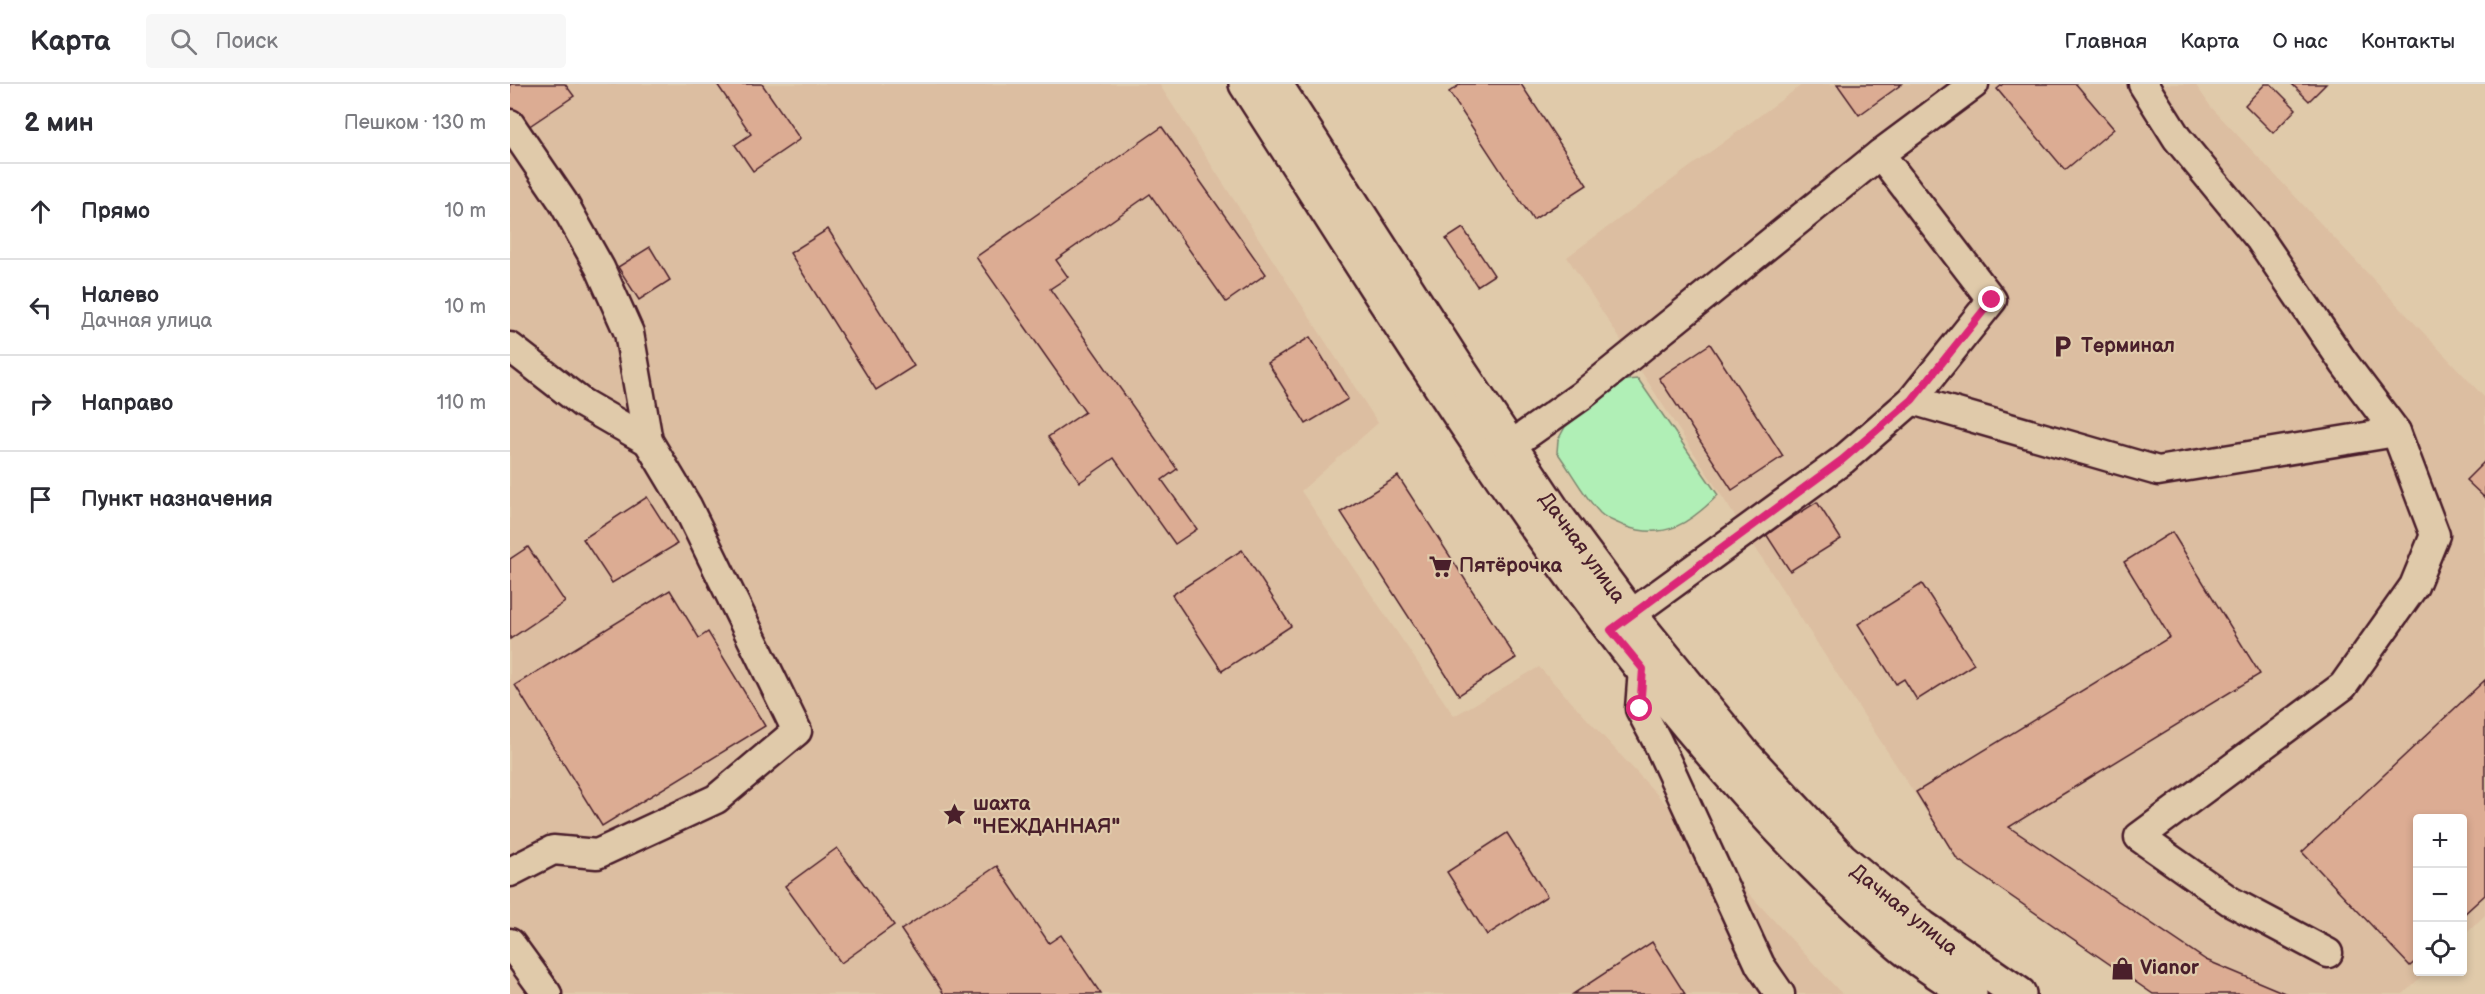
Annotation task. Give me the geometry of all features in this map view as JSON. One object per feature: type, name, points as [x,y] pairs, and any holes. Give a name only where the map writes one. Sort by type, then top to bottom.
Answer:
[{"type":"main road","name":"Дачная улица","points":[[1246,84],[1389,283],[1500,453],[1556,515],[1621,622],[1643,669],[1726,771],[1825,877],[1900,945],[1970,994]]},
{"type":"main road","name":"Дачная улица","points":[[1275,84],[1389,283]]},
{"type":"main road","name":"Дачная улица","points":[[1621,622],[1841,859],[1922,927],[2019,994]]},
{"type":"street","points":[[1500,453],[1581,396],[1880,154],[1974,84]]},
{"type":"street","points":[[2143,84],[2177,138],[2259,238],[2344,363],[2396,432],[2435,536],[2414,586],[2343,686],[2139,837],[2230,901],[2328,953]]},
{"type":"street","points":[[510,124],[563,202],[600,268],[629,333],[648,441],[687,506],[797,731],[716,799],[597,854],[553,850],[510,872]]},
{"type":"street","points":[[1621,622],[1842,460],[1912,400],[1992,300],[1880,154]]},
{"type":"street","points":[[510,347],[582,403],[648,441]]},
{"type":"street","points":[[1912,400],[2158,471],[2396,432]]},
{"type":"street","points":[[1643,669],[1640,709],[1657,741],[1760,966],[1780,994]]},
{"type":"street","points":[[510,943],[547,994]]},
{"type":"shaded area","points":[[510,84],[1159,84],[1378,423],[1301,491],[1454,716],[1539,667],[1842,994],[510,994]]},
{"type":"shaded area","points":[[1803,84],[2195,84],[2211,107],[2485,398],[2485,915],[2467,933],[2467,814],[2413,814],[2413,976],[2422,976],[2403,994],[2153,994],[1957,859],[1567,257]]},
{"type":"green space","points":[[1638,379],[1718,495],[1687,521],[1664,530],[1639,530],[1624,526],[1602,515],[1588,499],[1557,452],[1558,440],[1565,427],[1626,380]]},
{"type":"building","points":[[510,84],[565,84],[574,96],[525,129],[510,107]]},
{"type":"building","points":[[717,84],[762,84],[800,139],[753,171],[735,145],[751,134]]},
{"type":"building","points":[[1461,84],[1521,84],[1587,185],[1533,220],[1449,92]]},
{"type":"building","points":[[1837,84],[1902,84],[1859,115]]},
{"type":"building","points":[[2003,84],[2076,84],[2114,129],[2065,170],[1997,89]]},
{"type":"building","points":[[2265,84],[2271,84],[2296,109],[2273,133],[2245,105]]},
{"type":"building","points":[[2292,84],[2326,84],[2309,101]]},
{"type":"building","points":[[1162,127],[1266,274],[1226,302],[1150,194],[1056,260],[1068,277],[1050,289],[1177,469],[1162,480],[1197,529],[1175,544],[1114,458],[1080,482],[1048,437],[1085,412],[976,257]]},
{"type":"building","points":[[1463,228],[1494,275],[1477,286],[1446,239]]},
{"type":"building","points":[[828,229],[914,366],[876,390],[790,253]]},
{"type":"building","points":[[650,247],[670,280],[639,300],[618,267]]},
{"type":"building","points":[[1310,337],[1348,399],[1306,424],[1268,363]]},
{"type":"building","points":[[1710,344],[1783,456],[1732,490],[1659,378]]},
{"type":"building","points":[[2485,461],[2485,498],[2466,480]]},
{"type":"building","points":[[1398,476],[1516,658],[1459,695],[1341,512]]},
{"type":"building","points":[[647,497],[677,544],[612,583],[583,539]]},
{"type":"building","points":[[1817,502],[1841,539],[1790,571],[1766,534]]},
{"type":"building","points":[[2172,532],[2260,674],[2009,827],[2206,960],[2287,994],[2153,994],[1957,859],[1916,792],[2170,637],[2124,562]]},
{"type":"building","points":[[528,547],[565,602],[510,639],[510,559]]},
{"type":"building","points":[[1242,550],[1291,626],[1222,671],[1172,595]]},
{"type":"building","points":[[1922,584],[1974,664],[1917,700],[1904,679],[1896,684],[1858,624]]},
{"type":"building","points":[[670,590],[699,638],[708,632],[765,726],[602,826],[515,685]]},
{"type":"building","points":[[2485,680],[2485,895],[2467,911],[2467,814],[2413,814],[2413,963],[2410,966],[2302,852]]},
{"type":"building","points":[[1507,833],[1547,896],[1487,935],[1447,872]]},
{"type":"building","points":[[837,848],[894,925],[841,963],[785,886]]},
{"type":"building","points":[[997,866],[1049,943],[1061,935],[1101,994],[944,994],[901,930]]},
{"type":"building","points":[[1652,942],[1685,994],[1573,994]]},
{"type":"place","name":"Терминал","points":[[2063,346]]},
{"type":"place","name":"Пятёрочка","points":[[1441,566]]},
{"type":"place","name":"шахта \"НЕЖДАННАЯ\"","points":[[955,815]]},
{"type":"place","name":"Vianor","points":[[2122,968]]},
{"type":"route","points":[[1640,709],[1643,669],[1611,630],[1842,460],[1912,400],[1992,300]]}]
